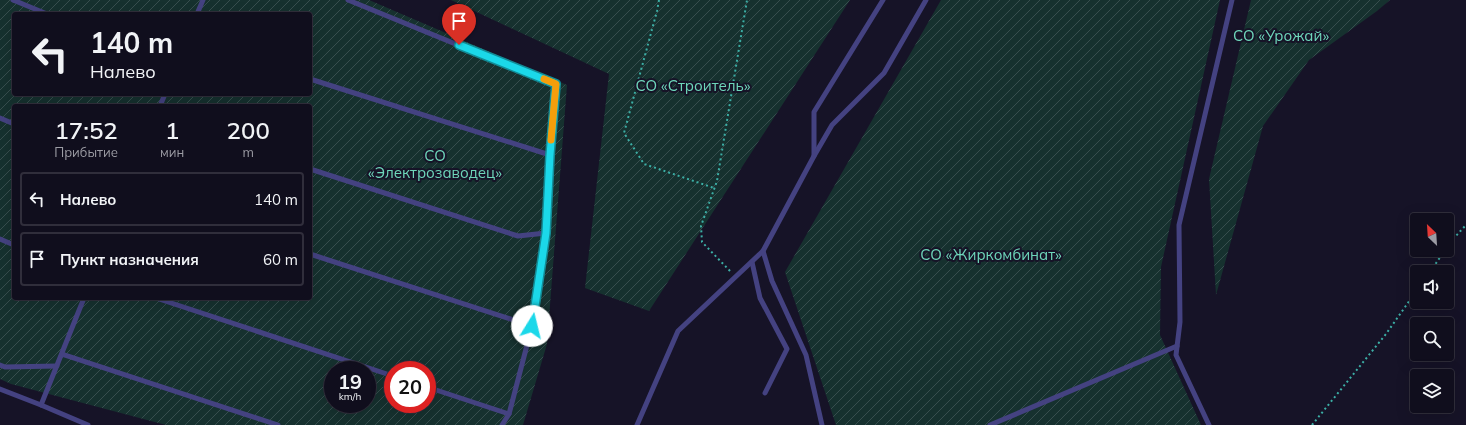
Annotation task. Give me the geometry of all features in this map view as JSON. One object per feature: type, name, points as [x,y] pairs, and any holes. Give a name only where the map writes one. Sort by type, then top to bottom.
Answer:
[{"type":"lane","points":[[13,0],[42,12]]},
{"type":"lane","points":[[198,12],[202,0]]},
{"type":"lane","points":[[348,0],[556,84],[550,155],[546,233],[532,326],[508,414],[502,425]]},
{"type":"lane","points":[[814,156],[814,112],[883,0]]},
{"type":"lane","points":[[637,425],[678,331],[763,251],[832,125],[884,73],[926,0]]},
{"type":"lane","points":[[1209,425],[1176,355],[1180,322],[1179,224],[1232,0]]},
{"type":"lane","points":[[312,80],[550,155]]},
{"type":"lane","points":[[0,118],[12,123]]},
{"type":"lane","points":[[312,170],[518,236],[546,233]]},
{"type":"lane","points":[[0,239],[12,244]]},
{"type":"lane","points":[[763,251],[772,281],[806,355],[822,425]]},
{"type":"lane","points":[[312,255],[532,326]]},
{"type":"lane","points":[[752,262],[760,298],[787,349],[765,393]]},
{"type":"lane","points":[[41,405],[83,300]]},
{"type":"lane","points":[[162,300],[384,373]]},
{"type":"lane","points":[[990,425],[1177,346]]},
{"type":"lane","points":[[62,354],[278,425]]},
{"type":"lane","points":[[0,365],[5,368],[57,366]]},
{"type":"lane","points":[[0,389],[88,425]]},
{"type":"lane","points":[[436,390],[508,414]]},
{"type":"path","points":[[659,0],[658,11],[624,133],[644,164],[714,188]]},
{"type":"path","points":[[736,277],[702,242],[701,226],[717,181],[747,0]]},
{"type":"path","points":[[1454,238],[1466,225]]},
{"type":"path","points":[[1312,425],[1386,334],[1410,300]]},
{"type":"green space","name":"СО «Электрозаводец»","points":[[0,0],[369,0],[567,85],[547,344],[523,425],[166,425],[11,384],[0,379]]},
{"type":"green space","name":"СО «Строитель»","points":[[451,0],[850,0],[649,311],[585,288],[609,74]]},
{"type":"green space","name":"СО «Жиркомбинат»","points":[[941,0],[1220,0],[1161,267],[1160,335],[1201,425],[836,425],[785,272]]},
{"type":"green space","name":"СО «Урожай»","points":[[1251,0],[1390,0],[1309,60],[1263,126],[1216,295],[1209,179]]},
{"type":"slow traffic","points":[[544,79],[556,84],[551,140]]},
{"type":"route","points":[[459,45],[556,84],[550,155],[546,233],[532,326]]}]
